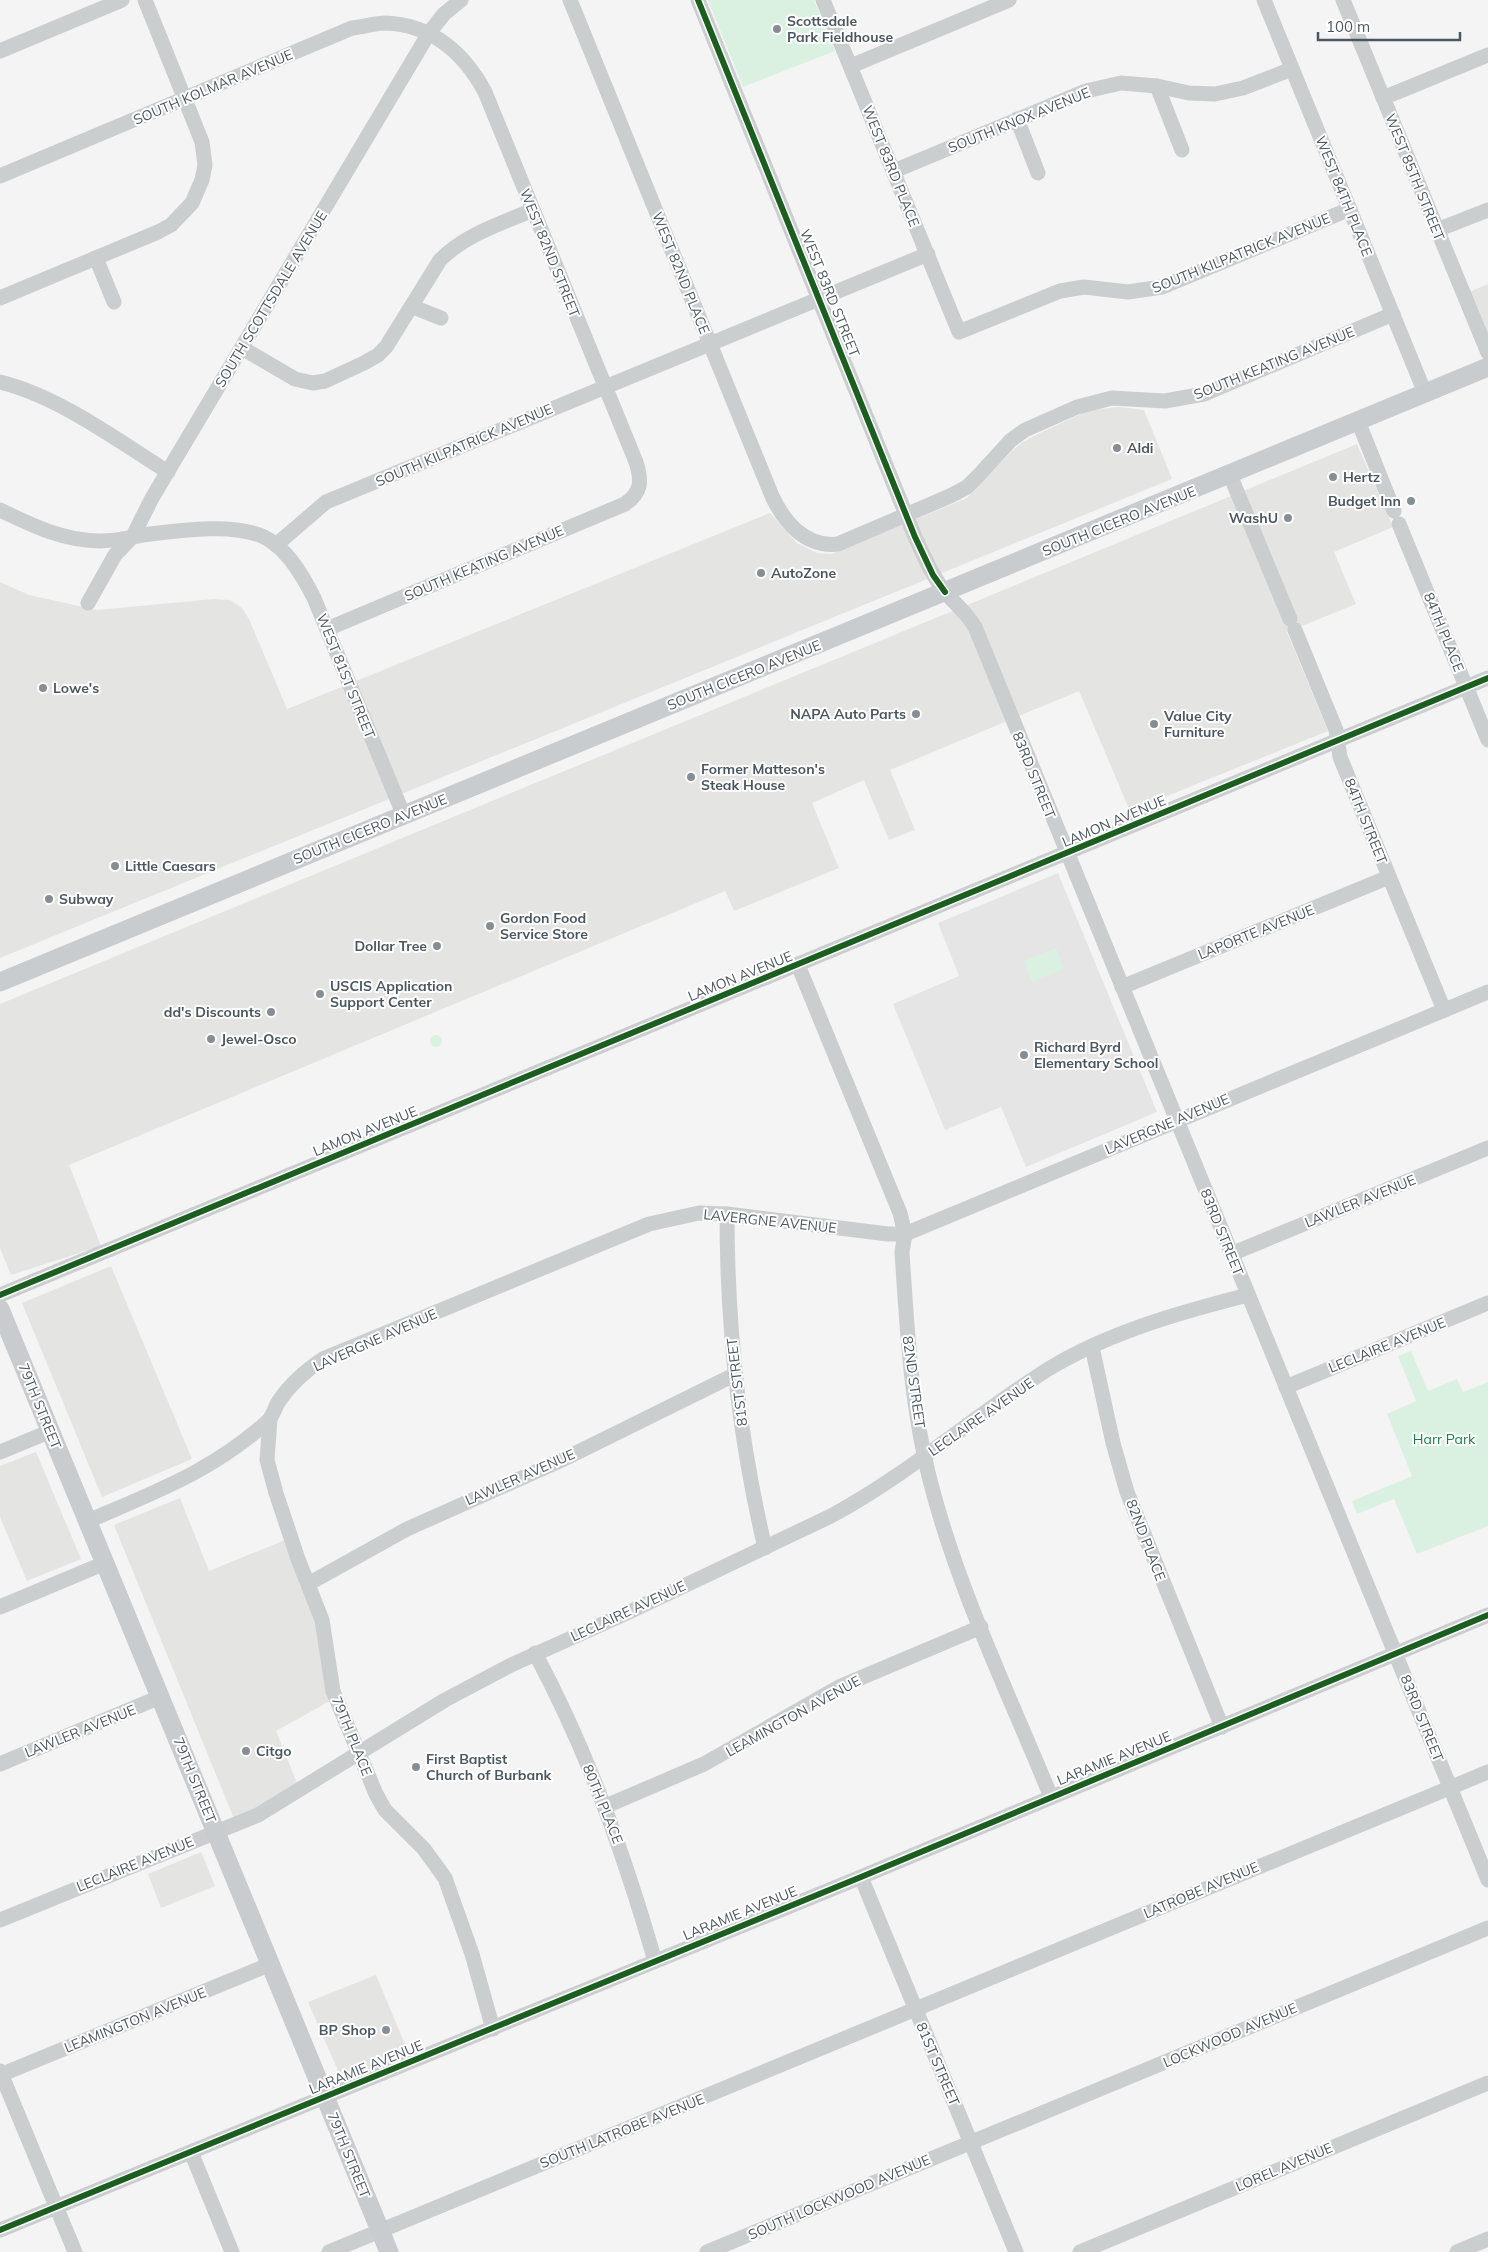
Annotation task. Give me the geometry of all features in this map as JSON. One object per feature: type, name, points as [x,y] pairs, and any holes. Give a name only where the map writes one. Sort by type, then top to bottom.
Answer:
[{"type":"main road","name":"SOUTH CICERO AVENUE","points":[[0,982],[1488,367]]},
{"type":"main road","name":"79TH STREET","points":[[0,1308],[390,2252]]},
{"type":"street","points":[[0,51],[122,0]]},
{"type":"street","points":[[0,298],[165,229],[182,216],[192,203],[202,180],[205,165],[202,142],[145,0]]},
{"type":"street","name":"SOUTH SCOTTSDALE AVENUE","points":[[88,603],[115,555],[133,536],[168,472],[429,33],[444,14],[461,0]]},
{"type":"street","name":"WEST 82ND PLACE","points":[[570,0],[780,513],[787,523],[806,537]]},
{"type":"street","name":"WEST 83RD STREET","points":[[698,0],[907,516],[933,576],[945,592]]},
{"type":"street","name":"WEST 83RD PLACE","points":[[823,0],[960,332]]},
{"type":"street","points":[[850,66],[1009,0]]},
{"type":"street","name":"WEST 84TH PLACE","points":[[1264,0],[1425,393]]},
{"type":"street","name":"WEST 85TH STREET","points":[[1343,0],[1488,353]]},
{"type":"street","name":"SOUTH KOLMAR AVENUE","points":[[0,176],[352,28],[384,23],[408,26],[429,33]]},
{"type":"street","name":"WEST 82ND STREET","points":[[429,33],[447,44],[473,69],[485,92],[636,462],[640,479],[638,492]]},
{"type":"street","points":[[1383,98],[1488,55]]},
{"type":"street","name":"SOUTH KNOX AVENUE","points":[[894,171],[1086,91],[1121,83],[1157,86],[1189,93],[1214,94],[1243,88],[1292,69]]},
{"type":"street","points":[[1157,86],[1182,150]]},
{"type":"street","points":[[1017,120],[1038,173]]},
{"type":"street","name":"SOUTH KILPATRICK AVENUE","points":[[960,332],[1060,291],[1084,287],[1128,292],[1162,287],[1350,209]]},
{"type":"street","points":[[242,348],[295,379],[312,383],[325,381],[378,356],[413,307],[440,260],[451,249],[468,237],[533,210]]},
{"type":"street","points":[[1438,230],[1488,210]]},
{"type":"street","name":"SOUTH KILPATRICK AVENUE","points":[[276,545],[326,502],[928,254]]},
{"type":"street","points":[[96,258],[114,302]]},
{"type":"street","points":[[413,307],[441,318]]},
{"type":"street","name":"SOUTH KEATING AVENUE","points":[[806,537],[828,546],[838,544],[907,516],[967,487],[1011,440],[1025,430],[1076,407],[1112,398],[1165,401],[1204,394],[1393,314]]},
{"type":"street","points":[[0,382],[39,396],[68,411],[168,472]]},
{"type":"street","name":"84TH PLACE","points":[[1358,421],[1488,740]]},
{"type":"street","name":"84TH STREET","points":[[1230,475],[1336,730],[1340,757],[1444,1010]]},
{"type":"street","name":"SOUTH KEATING AVENUE","points":[[327,629],[614,508],[629,501],[638,492]]},
{"type":"street","points":[[0,510],[28,524],[58,535],[100,541],[133,536],[231,530],[252,532],[265,537],[276,545]]},
{"type":"street","name":"WEST 81ST STREET","points":[[276,545],[307,582],[404,816]]},
{"type":"street","name":"83RD STREET","points":[[945,592],[962,609],[975,627],[1066,854],[1488,1880]]},
{"type":"street","name":"LAMON AVENUE","points":[[0,1295],[1488,678]]},
{"type":"street","name":"LAPORTE AVENUE","points":[[1122,987],[1389,877]]},
{"type":"street","name":"82ND STREET","points":[[798,965],[900,1213],[904,1234],[902,1252],[911,1370],[925,1457],[940,1519],[981,1628],[1051,1797]]},
{"type":"street","name":"LAVERGNE AVENUE","points":[[88,1521],[205,1469],[226,1455],[270,1419],[278,1402],[291,1384],[306,1370],[323,1359],[649,1224],[699,1213],[727,1214],[888,1234],[904,1234],[1488,992]]},
{"type":"street","name":"LAWLER AVENUE","points":[[1231,1254],[1488,1148]]},
{"type":"street","name":"81ST STREET","points":[[727,1214],[727,1278],[734,1375],[749,1480],[765,1548]]},
{"type":"street","name":"LECLAIRE AVENUE","points":[[0,1920],[258,1815],[445,1700],[535,1653],[627,1613],[855,1503],[925,1457],[1051,1368],[1092,1347],[1125,1332],[1248,1295]]},
{"type":"street","name":"LECLAIRE AVENUE","points":[[1286,1387],[1488,1303]]},
{"type":"street","name":"82ND PLACE","points":[[1092,1347],[1113,1443],[1130,1501],[1222,1727]]},
{"type":"street","name":"LAWLER AVENUE","points":[[308,1584],[407,1529],[562,1460],[734,1375]]},
{"type":"street","name":"79TH PLACE","points":[[270,1419],[267,1446],[270,1474],[288,1532],[324,1629],[333,1691],[385,1810],[424,1850],[445,1878],[472,1954],[493,2029]]},
{"type":"street","points":[[0,1452],[51,1431]]},
{"type":"street","points":[[0,1607],[105,1563]]},
{"type":"street","name":"LARAMIE AVENUE","points":[[0,2230],[656,1962],[1488,1615]]},
{"type":"street","name":"LEAMINGTON AVENUE","points":[[606,1806],[704,1764],[839,1687],[981,1628]]},
{"type":"street","name":"80TH PLACE","points":[[535,1653],[566,1714],[606,1806],[656,1962]]},
{"type":"street","name":"LAWLER AVENUE","points":[[0,1764],[160,1697]]},
{"type":"street","name":"LATROBE AVENUE","points":[[915,2010],[1488,1772]]},
{"type":"street","name":"81ST STREET","points":[[861,1876],[1016,2252]]},
{"type":"street","name":"LOCKWOOD AVENUE","points":[[971,2142],[1488,1928]]},
{"type":"street","name":"LEAMINGTON AVENUE","points":[[0,2073],[271,1964]]},
{"type":"street","name":"SOUTH LATROBE AVENUE","points":[[328,2252],[915,2010]]},
{"type":"street","points":[[0,2073],[75,2252]]},
{"type":"street","name":"LOREL AVENUE","points":[[1080,2252],[1488,2083]]},
{"type":"street","name":"SOUTH LOCKWOOD AVENUE","points":[[706,2252],[971,2142]]},
{"type":"street","points":[[191,2152],[232,2252]]},
{"type":"street","points":[[1457,2252],[1488,2239]]},
{"type":"shaded area","points":[[1488,284],[1488,348],[1462,295]]},
{"type":"shaded area","points":[[1119,407],[1144,410],[1172,479],[0,958],[0,582],[29,595],[97,610],[214,599],[230,600],[242,608],[249,619],[287,709],[770,513],[797,543],[817,553],[832,554],[967,498],[1012,451],[1023,442],[1038,434],[1089,410]]},
{"type":"shaded area","points":[[1357,444],[1393,527],[1334,552],[1356,604],[1287,632],[1328,731],[1130,811],[1079,691],[890,770],[915,830],[889,840],[864,780],[812,803],[839,868],[734,911],[725,891],[69,1165],[101,1246],[11,1275],[0,1248],[0,1004]]},
{"type":"shaded area","name":"Richard Byrd Elementary School","points":[[1058,873],[1157,1112],[1026,1167],[1001,1107],[945,1130],[893,1004],[959,976],[938,923]]},
{"type":"shaded area","points":[[111,1266],[192,1459],[102,1497],[22,1303]]},
{"type":"shaded area","points":[[36,1452],[81,1559],[27,1581],[0,1517],[0,1466]]},
{"type":"shaded area","points":[[180,1498],[209,1571],[285,1540],[317,1627],[330,1701],[276,1731],[297,1783],[235,1821],[114,1525]]},
{"type":"shaded area","points":[[201,1852],[215,1886],[161,1908],[148,1874]]},
{"type":"shaded area","points":[[376,1975],[409,2054],[343,2082],[308,2002]]},
{"type":"green space","points":[[708,0],[814,0],[835,51],[743,87]]},
{"type":"green space","points":[[1056,948],[1064,969],[1032,982],[1024,961]]},
{"type":"green space","points":[[436,1035],[442,1041],[436,1047],[430,1041]]},
{"type":"green space","name":"Harr Park","points":[[1411,1351],[1428,1391],[1457,1379],[1463,1392],[1488,1382],[1488,1526],[1417,1554],[1394,1499],[1357,1514],[1352,1501],[1412,1476],[1387,1414],[1416,1401],[1398,1356]]},
{"type":"cycle path","points":[[698,0],[915,537],[933,575],[945,592]]},
{"type":"cycle path","points":[[0,1295],[1488,678]]},
{"type":"cycle path","points":[[0,2230],[861,1877],[1488,1615]]},
{"type":"place","name":"Scottsdale Park Fieldhouse","points":[[777,29]]},
{"type":"place","name":"Aldi","points":[[1117,448]]},
{"type":"place","name":"Hertz","points":[[1333,477]]},
{"type":"place","name":"Budget Inn","points":[[1411,501]]},
{"type":"place","name":"WashU","points":[[1288,518]]},
{"type":"place","name":"AutoZone","points":[[761,573]]},
{"type":"place","name":"Lowe's","points":[[43,688]]},
{"type":"place","name":"NAPA Auto Parts","points":[[916,714]]},
{"type":"place","name":"Value City Furniture","points":[[1154,724]]},
{"type":"place","name":"Former Matteson's Steak House","points":[[691,777]]},
{"type":"place","name":"Little Caesars","points":[[115,866]]},
{"type":"place","name":"Subway","points":[[49,899]]},
{"type":"place","name":"Gordon Food Service Store","points":[[490,926]]},
{"type":"place","name":"Dollar Tree","points":[[437,946]]},
{"type":"place","name":"USCIS Application Support Center","points":[[320,994]]},
{"type":"place","name":"dd's Discounts","points":[[271,1012]]},
{"type":"place","name":"Jewel-Osco","points":[[211,1039]]},
{"type":"place","name":"Richard Byrd Elementary School","points":[[1024,1055]]},
{"type":"place","name":"Citgo","points":[[246,1751]]},
{"type":"place","name":"First Baptist Church of Burbank","points":[[416,1767]]},
{"type":"place","name":"BP Shop","points":[[386,2030]]}]
